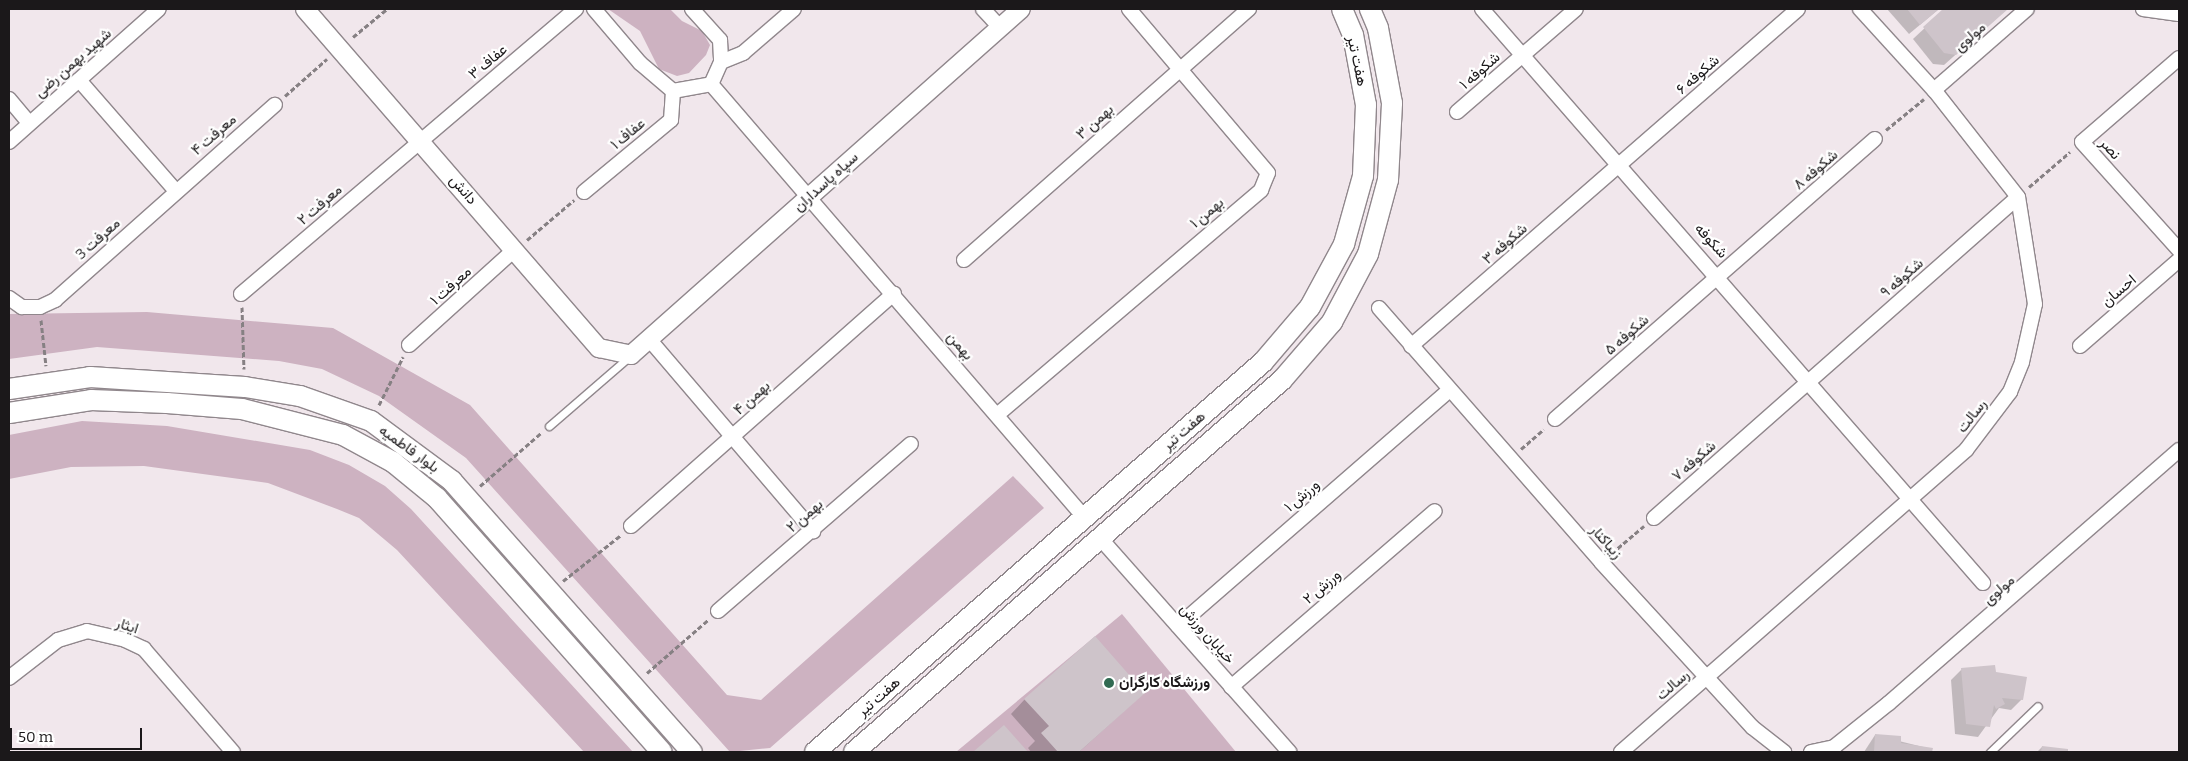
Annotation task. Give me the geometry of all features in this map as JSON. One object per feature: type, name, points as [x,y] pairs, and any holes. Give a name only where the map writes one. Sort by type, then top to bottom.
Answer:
[{"type":"main road","name":"هفت تیر","points":[[815,752],[1263,362],[1310,307],[1344,244],[1363,176],[1366,105],[1353,35],[1342,9]]},
{"type":"main road","name":"هفت تیر","points":[[854,752],[1282,380],[1332,322],[1368,254],[1388,180],[1392,103],[1378,28],[1370,9]]},
{"type":"main road","name":"بلوار فاطمیه","points":[[9,389],[90,377],[245,387],[300,396],[371,421],[406,443],[467,497],[692,752]]},
{"type":"main road","name":"بلوار فاطمیه","points":[[9,413],[91,400],[167,403],[251,410],[343,435],[393,462],[437,498],[662,752]]},
{"type":"street","name":"شهید بهمن رضی","points":[[9,142],[159,9]]},
{"type":"street","name":"دانش","points":[[305,9],[599,348],[631,355]]},
{"type":"street","name":"عفاف ۳","points":[[420,140],[576,9]]},
{"type":"street","points":[[594,9],[640,63],[673,91],[711,84],[721,62],[720,40],[692,9]]},
{"type":"street","points":[[721,62],[743,53],[794,9]]},
{"type":"street","points":[[984,9],[1000,27]]},
{"type":"street","name":"سپاه پاسداران","points":[[631,355],[1021,9]]},
{"type":"street","name":"بهمن ۱","points":[[997,415],[1261,190],[1268,173],[1129,9]]},
{"type":"street","name":"بهمن ۳","points":[[964,260],[1249,9]]},
{"type":"street","name":"شکوفه","points":[[1482,9],[1720,276],[1808,382],[1983,583]]},
{"type":"street","name":"شکوفه ۱","points":[[1457,112],[1576,9]]},
{"type":"street","name":"شکوفه ۶","points":[[1620,165],[1798,9]]},
{"type":"street","name":"رسالت","points":[[1621,752],[1966,450],[1996,413],[2022,362],[2035,304],[2018,198],[1934,90],[1860,9]]},
{"type":"street","name":"مولوی","points":[[1934,90],[2027,9]]},
{"type":"street","points":[[2143,9],[2179,14]]},
{"type":"street","name":"نصر","points":[[2179,58],[2082,142],[2179,250]]},
{"type":"street","points":[[79,80],[175,190]]},
{"type":"street","name":"بهمن","points":[[711,84],[811,196],[1084,517]]},
{"type":"street","name":"عفاف ۱","points":[[584,192],[671,120],[673,91]]},
{"type":"street","points":[[9,99],[30,123]]},
{"type":"street","name":"معرفت ۴","points":[[175,190],[275,105]]},
{"type":"street","name":"شکوفه ۸","points":[[1720,276],[1875,139]]},
{"type":"street","name":"معرفت ۲","points":[[241,294],[420,140]]},
{"type":"street","name":"شکوفه ۳","points":[[1411,346],[1620,165]]},
{"type":"street","name":"معرفت 3","points":[[40,307],[54,300],[175,190]]},
{"type":"street","name":"شکوفه ۹","points":[[1808,382],[2018,198]]},
{"type":"street","name":"معرفت ۱","points":[[409,346],[514,250]]},
{"type":"street","name":"احسان","points":[[2080,346],[2179,260]]},
{"type":"street","name":"شکوفه ۵","points":[[1556,419],[1720,276]]},
{"type":"street","name":"بهمن ۴","points":[[631,526],[894,294]]},
{"type":"street","points":[[9,298],[22,307],[40,307]]},
{"type":"street","name":"زیباکنار","points":[[1379,308],[1448,391],[1511,458],[1601,562],[1752,727],[1784,752]]},
{"type":"street","points":[[649,339],[813,532]]},
{"type":"street","name":"شکوفه ۷","points":[[1654,518],[1808,382]]},
{"type":"street","name":"ورزش ۱","points":[[1178,626],[1448,391]]},
{"type":"street","name":"بهمن ۲","points":[[718,611],[813,532],[911,444]]},
{"type":"street","name":"مولوی","points":[[1835,750],[1969,637],[2179,450]]},
{"type":"street","name":"ورزش ۲","points":[[1231,687],[1435,511]]},
{"type":"street","name":"خیابان ورزش","points":[[1100,538],[1289,752]]},
{"type":"street","name":"ایثار","points":[[9,678],[58,640],[87,631],[125,640],[144,649],[233,752]]},
{"type":"street","points":[[1811,752],[1835,750]]},
{"type":"lane","points":[[549,426],[631,355]]},
{"type":"lane","points":[[1990,752],[2038,706]]},
{"type":"path","points":[[275,105],[387,9]]},
{"type":"path","points":[[1875,139],[1934,90]]},
{"type":"path","points":[[2018,198],[2082,142]]},
{"type":"path","points":[[514,250],[584,192]]},
{"type":"path","points":[[241,294],[245,387]]},
{"type":"path","points":[[40,307],[47,382]]},
{"type":"path","points":[[371,421],[409,346]]},
{"type":"path","points":[[1511,458],[1556,419]]},
{"type":"path","points":[[467,497],[549,426]]},
{"type":"path","points":[[1601,562],[1654,518]]},
{"type":"path","points":[[551,591],[631,526]]},
{"type":"path","points":[[633,685],[718,611]]},
{"type":"shaded area","points":[[608,9],[670,9],[682,21],[702,31],[710,45],[706,55],[689,73],[677,76],[659,69],[640,31]]},
{"type":"shaded area","points":[[147,312],[333,328],[470,405],[727,695],[761,700],[1013,476],[1044,508],[770,748],[730,752],[466,458],[379,396],[322,369],[279,361],[97,347],[9,359],[9,314]]},
{"type":"shaded area","points":[[82,421],[167,426],[310,450],[349,465],[385,486],[411,509],[633,752],[584,752],[397,550],[359,518],[268,483],[144,466],[71,467],[9,479],[9,435]]},
{"type":"shaded area","name":"ورزشگاه کارگران","points":[[1122,614],[1236,752],[956,752]]},
{"type":"building","points":[[1907,9],[1939,9],[1920,25]]},
{"type":"building","points":[[1943,9],[2008,9],[1956,55],[1944,53],[1923,27]]},
{"type":"building","points":[[1095,636],[1145,693],[1079,752],[1058,752],[1041,733],[1049,726],[1024,699]]},
{"type":"building","points":[[1995,665],[1996,672],[2027,677],[2023,700],[2002,698],[2005,704],[1996,709],[1994,705],[1990,727],[1966,724],[1961,668]]},
{"type":"building","points":[[1004,725],[1028,752],[973,752]]},
{"type":"building","points":[[1875,734],[1901,736],[1901,743],[1933,748],[1932,752],[1874,752]]},
{"type":"building","points":[[2042,746],[2068,749],[2068,752],[2041,752]]},
{"type":"place","name":"ورزشگاه کارگران","points":[[1109,683]]}]
